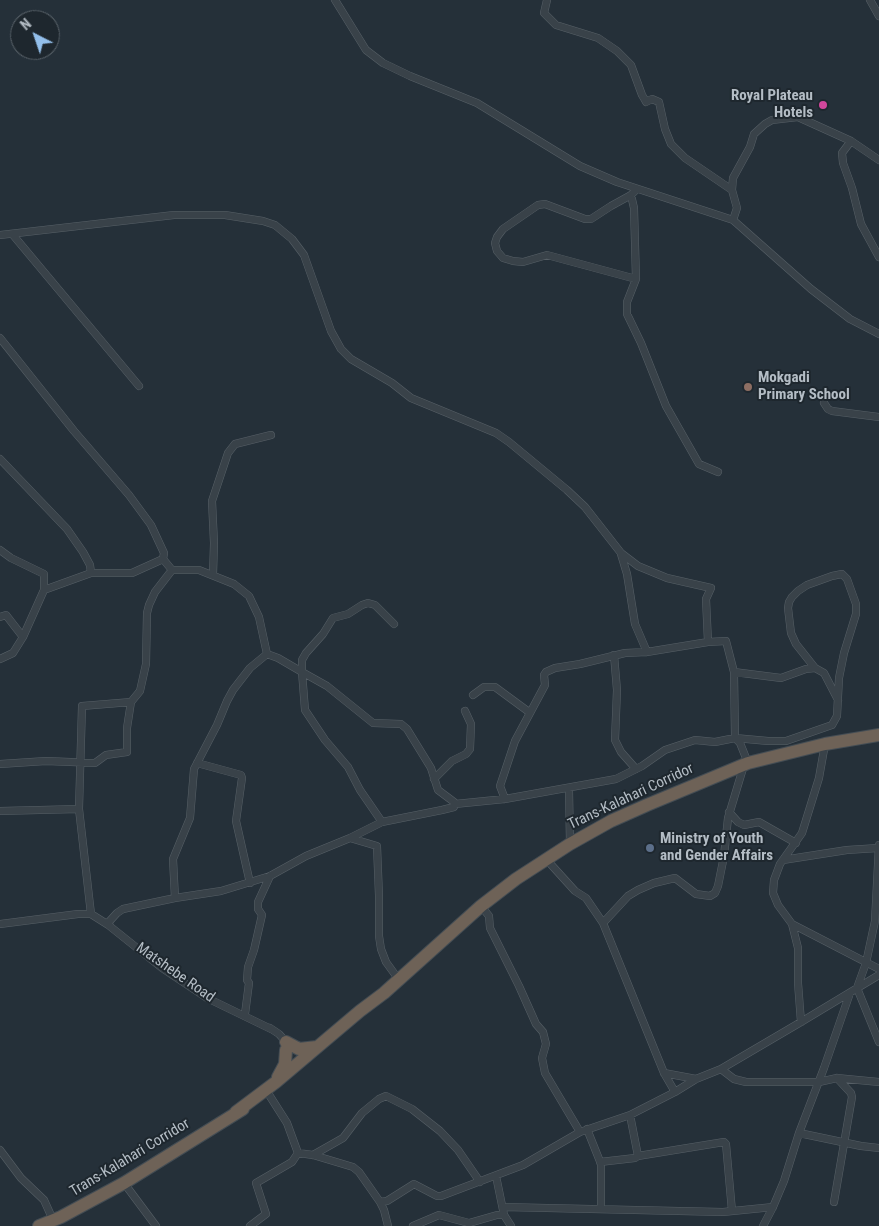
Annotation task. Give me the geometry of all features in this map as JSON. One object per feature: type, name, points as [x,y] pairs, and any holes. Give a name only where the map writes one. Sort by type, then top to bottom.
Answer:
[{"type":"highway","name":"Trans-Kalahari Corridor","points":[[301,1064],[318,1046],[384,993],[481,906],[570,844],[612,821],[647,805],[746,764],[825,744],[879,736]]},
{"type":"highway","name":"Trans-Kalahari Corridor","points":[[39,1226],[58,1221],[124,1183],[267,1092],[364,1013],[384,993]]},
{"type":"highway","points":[[267,1092],[282,1072],[285,1064],[286,1046],[299,1049],[318,1046]]},
{"type":"street","points":[[335,0],[366,50],[383,63],[476,103],[580,166],[634,192],[709,211],[734,220],[842,313],[879,334]]},
{"type":"street","points":[[547,0],[544,13],[556,25],[598,38],[617,51],[631,65],[646,102],[652,99],[659,102],[665,129],[671,144],[685,158],[732,190]]},
{"type":"street","points":[[870,0],[879,16]]},
{"type":"street","points":[[734,220],[737,208],[732,190],[733,178],[750,147],[754,134],[764,124],[772,120],[798,117],[851,141],[879,160]]},
{"type":"street","points":[[851,141],[842,153],[843,163],[852,188],[860,224],[879,257]]},
{"type":"street","points":[[634,192],[636,279],[627,302],[627,314],[641,343],[666,406],[699,464],[718,472]]},
{"type":"street","points":[[634,192],[591,219],[584,219],[545,204],[538,205],[503,229],[495,243],[497,251],[503,258],[513,261],[522,262],[547,255],[636,279]]},
{"type":"street","points":[[0,235],[174,215],[232,216],[275,225],[292,239],[304,255],[331,330],[351,359],[392,383],[411,398],[496,433],[509,442],[579,501],[598,522],[621,553],[638,566],[654,574],[683,583],[711,588],[706,600],[708,642]]},
{"type":"street","points":[[13,235],[139,386]]},
{"type":"street","points":[[0,338],[129,495],[151,525],[164,553],[163,559],[172,570]]},
{"type":"street","points":[[824,403],[828,409],[879,417]]},
{"type":"street","points":[[213,575],[212,501],[226,458],[231,447],[235,444],[271,435]]},
{"type":"street","points":[[0,459],[67,529],[83,552],[92,573]]},
{"type":"street","points":[[0,550],[11,558],[44,574],[44,590],[23,637],[13,653],[0,659]]},
{"type":"street","points":[[621,553],[627,574],[635,624],[647,652]]},
{"type":"street","points":[[44,590],[92,573],[132,573],[163,559]]},
{"type":"street","points":[[172,570],[199,570],[234,584],[249,596],[259,617],[267,654]]},
{"type":"street","points":[[0,764],[46,761],[95,763],[106,755],[127,752],[130,702],[140,691],[144,676],[148,634],[147,613],[155,592],[172,570]]},
{"type":"street","points":[[107,924],[123,909],[221,891],[270,876],[306,856],[350,838],[382,822],[442,810],[455,804],[505,800],[616,779],[673,746],[695,740],[715,742],[735,738],[786,741],[832,724],[838,716],[839,678],[844,653],[856,614],[856,604],[847,579],[842,574],[807,585],[798,591],[789,602],[788,608],[791,633],[796,644],[815,668],[824,673],[838,700]]},
{"type":"street","points":[[382,822],[360,790],[348,767],[325,740],[305,710],[302,660],[333,618],[348,614],[362,604],[368,602],[375,605],[394,624]]},
{"type":"street","points":[[0,617],[6,615],[23,637]]},
{"type":"street","points":[[505,800],[500,786],[515,741],[545,685],[544,674],[549,670],[625,653],[647,652],[726,641],[734,672],[735,738],[740,743],[746,764],[729,812],[724,856],[715,893],[710,896],[696,894],[675,878],[654,883],[628,896],[603,923]]},
{"type":"street","points":[[267,654],[278,658],[327,686],[373,722],[401,724],[407,729],[431,768],[438,790],[455,804]]},
{"type":"street","points":[[175,898],[173,859],[190,818],[192,784],[197,763],[233,690],[250,668],[267,654]]},
{"type":"street","points":[[614,655],[618,690],[615,740],[621,752],[636,769]]},
{"type":"street","points":[[734,672],[780,678],[815,668]]},
{"type":"street","points":[[473,695],[484,687],[495,687],[529,712]]},
{"type":"street","points":[[91,914],[79,809],[82,706],[130,702]]},
{"type":"street","points":[[434,779],[452,761],[466,754],[470,749],[471,724],[465,711]]},
{"type":"street","points":[[801,1022],[798,983],[799,954],[792,924],[778,905],[773,893],[777,872],[802,833],[819,778],[825,744]]},
{"type":"street","points":[[197,763],[241,775],[236,821],[250,883]]},
{"type":"street","points":[[570,788],[570,844]]},
{"type":"street","points":[[0,811],[79,809]]},
{"type":"street","points":[[729,812],[738,822],[744,824],[759,822],[796,843]]},
{"type":"street","points":[[350,838],[377,846],[381,949],[386,962],[399,980]]},
{"type":"street","points":[[783,860],[878,846],[878,894],[875,921],[866,963],[858,988],[879,1042]]},
{"type":"street","points":[[546,859],[575,891],[586,898],[603,923],[664,1073],[675,1092]]},
{"type":"street","points":[[244,1014],[249,984],[247,980],[248,966],[254,950],[262,915],[258,909],[258,902],[270,876]]},
{"type":"street","points":[[481,906],[489,916],[490,928],[536,1024],[543,1032],[546,1044],[542,1058],[545,1074],[584,1130],[600,1162],[601,1209]]},
{"type":"street","points":[[0,924],[91,914],[107,924],[162,968],[207,998],[244,1014],[273,1030],[301,1064]]},
{"type":"street","points":[[792,924],[879,969]]},
{"type":"street","points":[[380,1202],[387,1201],[414,1184],[440,1196],[523,1165],[584,1130],[630,1115],[696,1079],[721,1068],[850,993],[872,977],[879,975]]},
{"type":"street","points":[[763,1226],[784,1181],[799,1133],[850,993]]},
{"type":"street","name":"Matshebe Road","points":[[207,998],[273,1030]]},
{"type":"street","points":[[721,1068],[734,1079],[740,1081],[819,1082],[837,1078],[879,1082]]},
{"type":"street","points":[[664,1073],[696,1079]]},
{"type":"street","points":[[834,1202],[852,1097],[851,1093],[837,1078]]},
{"type":"street","points":[[267,1092],[287,1124],[298,1154]]},
{"type":"street","points":[[313,1155],[343,1138],[362,1113],[379,1099],[386,1096],[412,1109],[440,1131],[458,1150],[480,1182]]},
{"type":"street","points":[[630,1115],[638,1156]]},
{"type":"street","points":[[799,1133],[843,1143],[879,1148]]},
{"type":"street","points":[[600,1162],[635,1158],[724,1142],[726,1144],[732,1211]]},
{"type":"street","points":[[0,1150],[21,1178],[44,1200],[58,1221]]},
{"type":"street","points":[[298,1154],[313,1155],[353,1167],[359,1172],[380,1202],[388,1226]]},
{"type":"street","points":[[250,1226],[266,1214],[256,1183],[292,1162],[298,1154]]},
{"type":"street","points":[[496,1176],[504,1215],[511,1226]]},
{"type":"street","points":[[124,1183],[156,1226]]},
{"type":"street","points":[[503,1207],[732,1211],[773,1207]]},
{"type":"street","points":[[414,1226],[439,1215],[469,1223],[497,1215],[504,1215]]},
{"type":"place","name":"Royal Plateau Hotels","points":[[823,105]]},
{"type":"place","name":"Mokgadi Primary School","points":[[748,387]]},
{"type":"place","name":"Ministry of Youth and Gender Affairs","points":[[650,848]]}]
